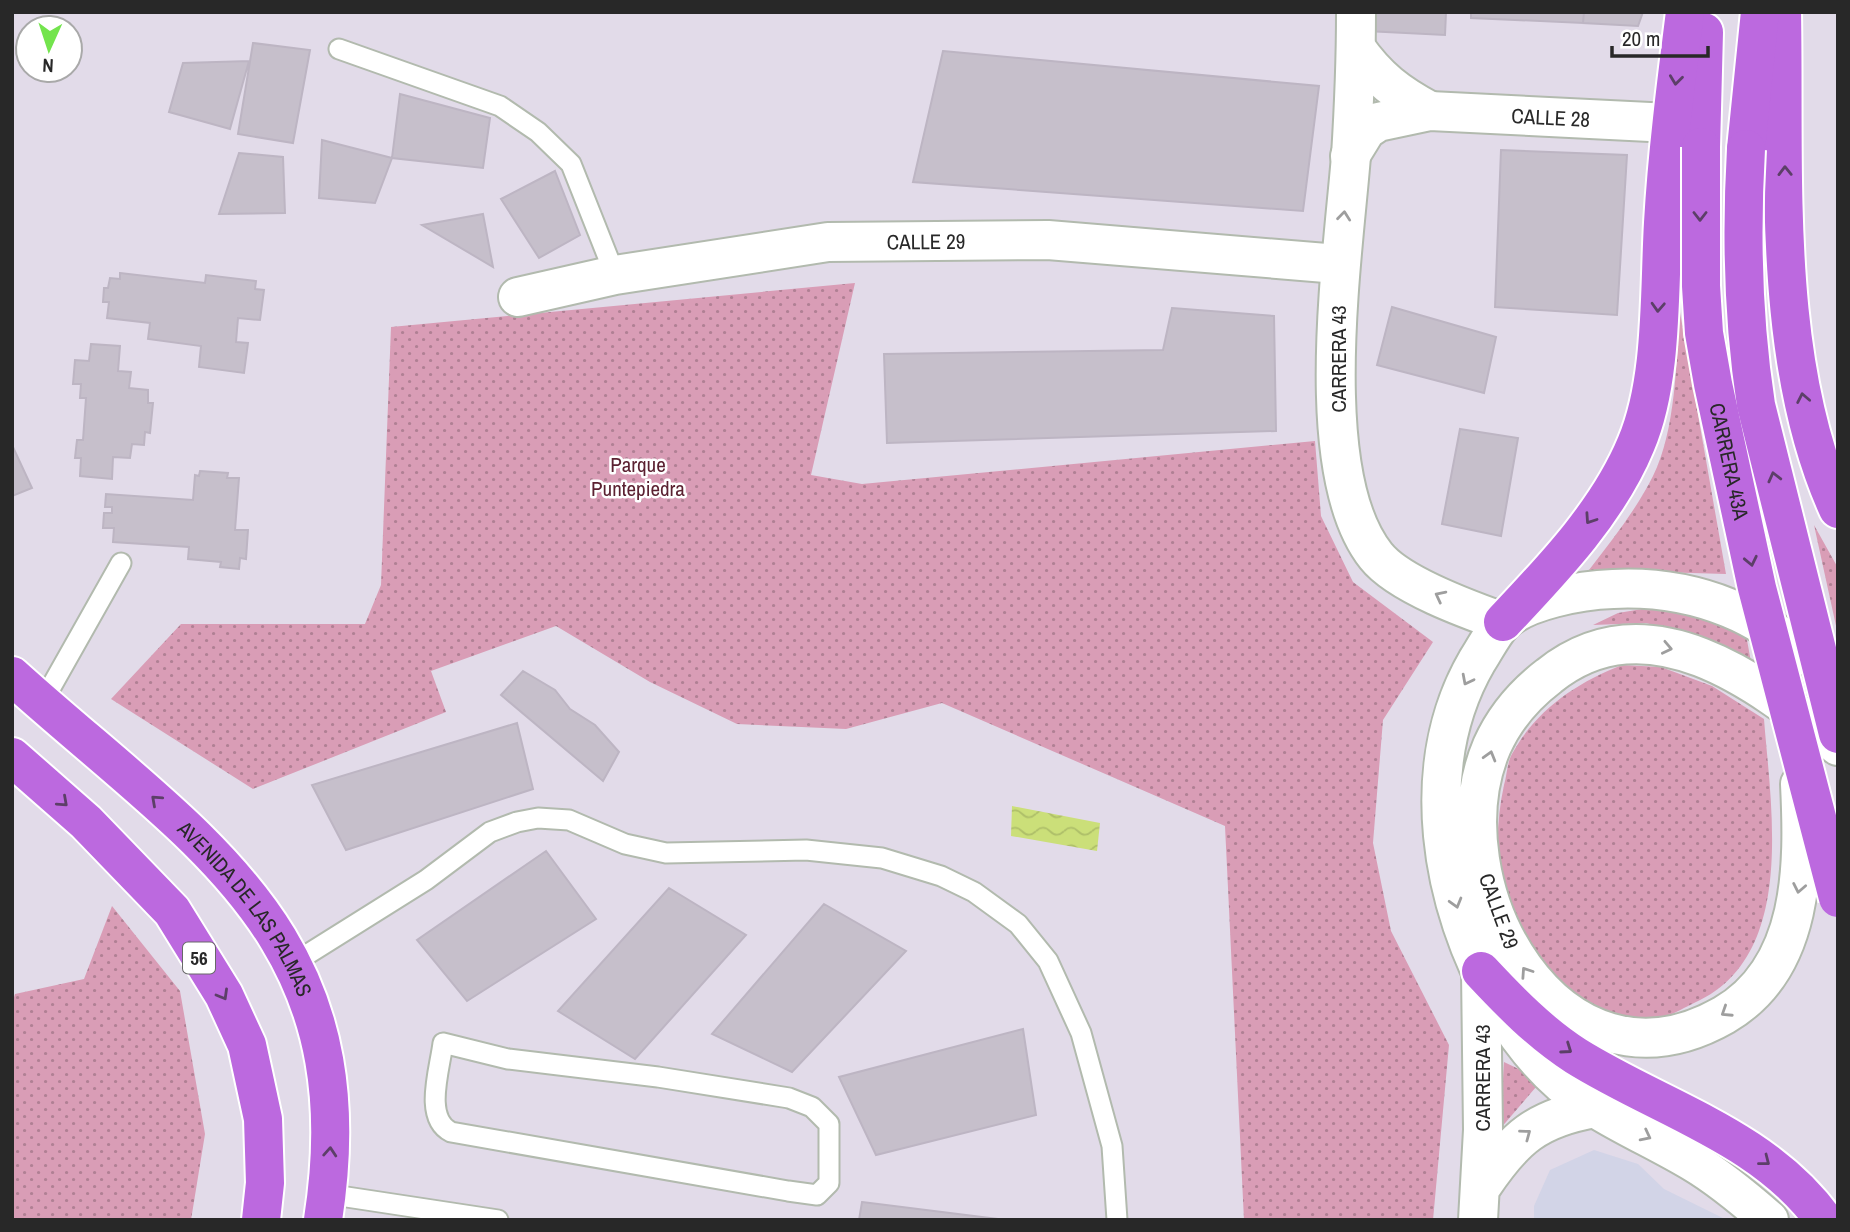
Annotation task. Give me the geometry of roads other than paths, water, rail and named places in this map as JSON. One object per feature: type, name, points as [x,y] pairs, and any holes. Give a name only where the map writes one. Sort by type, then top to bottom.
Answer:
[{"type":"main road","points":[[1503,622],[1550,572],[1582,531],[1636,445],[1646,414],[1652,377],[1670,123],[1685,12]]},
{"type":"main road","name":"CARRERA 43A","points":[[1704,12],[1701,147],[1701,286],[1704,333],[1757,588],[1838,898]]},
{"type":"main road","name":"CARRERA 43A","points":[[1760,12],[1746,149],[1744,263],[1752,378],[1838,734]]},
{"type":"main road","points":[[1782,12],[1787,294],[1802,401],[1838,509]]},
{"type":"main road","name":"AVENIDA DE LAS PALMAS","points":[[12,676],[125,773],[215,857],[248,892],[271,923],[292,964],[322,1044],[331,1133],[325,1207]]},
{"type":"main road","name":"56","points":[[12,757],[86,822],[172,911],[224,995],[247,1045],[263,1119],[265,1183],[261,1220]]},
{"type":"main road","points":[[1481,971],[1550,1038],[1578,1057],[1707,1123],[1751,1151],[1799,1189],[1824,1220]]},
{"type":"street","name":"CALLE 28","points":[[1356,30],[1374,75],[1430,111]]},
{"type":"street","name":"CARRERA 43","points":[[1356,30],[1350,156],[1338,264],[1337,420],[1344,480],[1366,541],[1378,559],[1405,578],[1445,600],[1503,622]]},
{"type":"street","name":"CALLE 28","points":[[1350,156],[1366,130],[1378,122],[1430,111],[1670,123]]},
{"type":"street","name":"CALLE 29","points":[[518,297],[615,275],[828,242],[1048,240],[1338,264]]},
{"type":"street","points":[[1503,622],[1531,607],[1589,590],[1657,590],[1730,608],[1769,628],[1838,677]]},
{"type":"street","name":"CALLE 29","points":[[1503,622],[1462,692],[1446,746],[1441,787],[1450,883],[1466,938],[1498,1005],[1537,1060],[1563,1085],[1595,1108],[1696,1163],[1769,1220]]},
{"type":"street","name":"CALLE 29","points":[[1798,746],[1802,877],[1792,925],[1774,965],[1752,992],[1725,1014],[1687,1031],[1648,1038],[1609,1033],[1586,1025],[1534,985],[1507,941],[1489,893],[1481,858],[1479,820],[1491,748],[1507,716],[1530,691],[1564,663],[1597,650],[1629,644],[1658,645],[1719,664],[1759,685],[1838,746]]},
{"type":"street","name":"CARRERA 43","points":[[1480,1203],[1481,971]]},
{"type":"street","name":"CARRERA 43","points":[[1480,1203],[1497,1163],[1528,1131],[1557,1117],[1595,1108]]},
{"type":"lane","points":[[339,49],[500,106],[538,132],[571,164],[615,275]]},
{"type":"lane","points":[[42,703],[121,563]]},
{"type":"lane","points":[[292,964],[426,880],[490,832],[528,820],[569,820],[625,844],[666,853],[806,850],[894,861],[941,876],[974,892],[1018,924],[1048,961],[1081,1033],[1112,1146],[1118,1220]]},
{"type":"lane","points":[[443,1043],[508,1059],[658,1077],[789,1098],[812,1107],[829,1124],[828,1183],[817,1195],[451,1132],[441,1127],[435,1114],[443,1043]]},
{"type":"lane","points":[[325,1207],[498,1220]]},
{"type":"water","points":[[1012,806],[1100,823],[1097,851],[1011,836]]},
{"type":"park label","name":"Parque Puntepiedra","points":[[638,476]]}]
